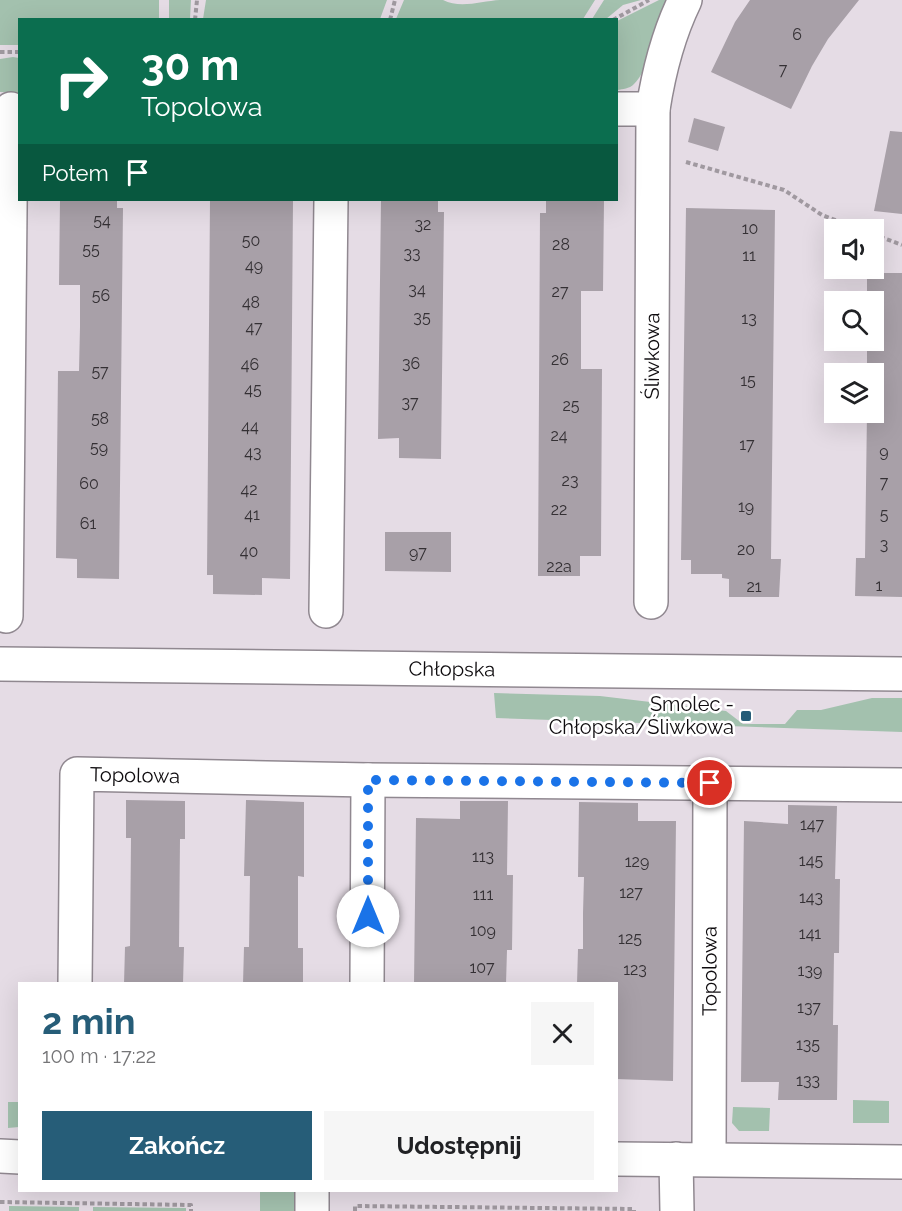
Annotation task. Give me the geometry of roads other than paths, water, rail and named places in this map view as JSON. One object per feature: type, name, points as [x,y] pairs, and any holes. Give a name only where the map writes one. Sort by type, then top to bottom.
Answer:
[{"type":"street","name":"Śliwkowa","points":[[651,602],[653,109],[663,56],[686,0]]},
{"type":"street","points":[[6,615],[10,109]]},
{"type":"street","points":[[618,109],[653,109]]},
{"type":"street","points":[[326,611],[331,201]]},
{"type":"street","name":"Chłopska","points":[[0,664],[902,674]]},
{"type":"street","name":"Topolowa","points":[[75,982],[77,774],[368,780],[902,784]]},
{"type":"street","points":[[367,982],[368,780]]},
{"type":"street","name":"Topolowa","points":[[710,783],[710,1159]]},
{"type":"street","points":[[0,1156],[18,1157]]},
{"type":"street","points":[[618,1159],[902,1162]]},
{"type":"street","points":[[676,1159],[677,1211]]},
{"type":"street","points":[[312,1192],[312,1211]]},
{"type":"place","name":"Smolec - Chłopska/Śliwkowa","points":[[746,716]]}]
